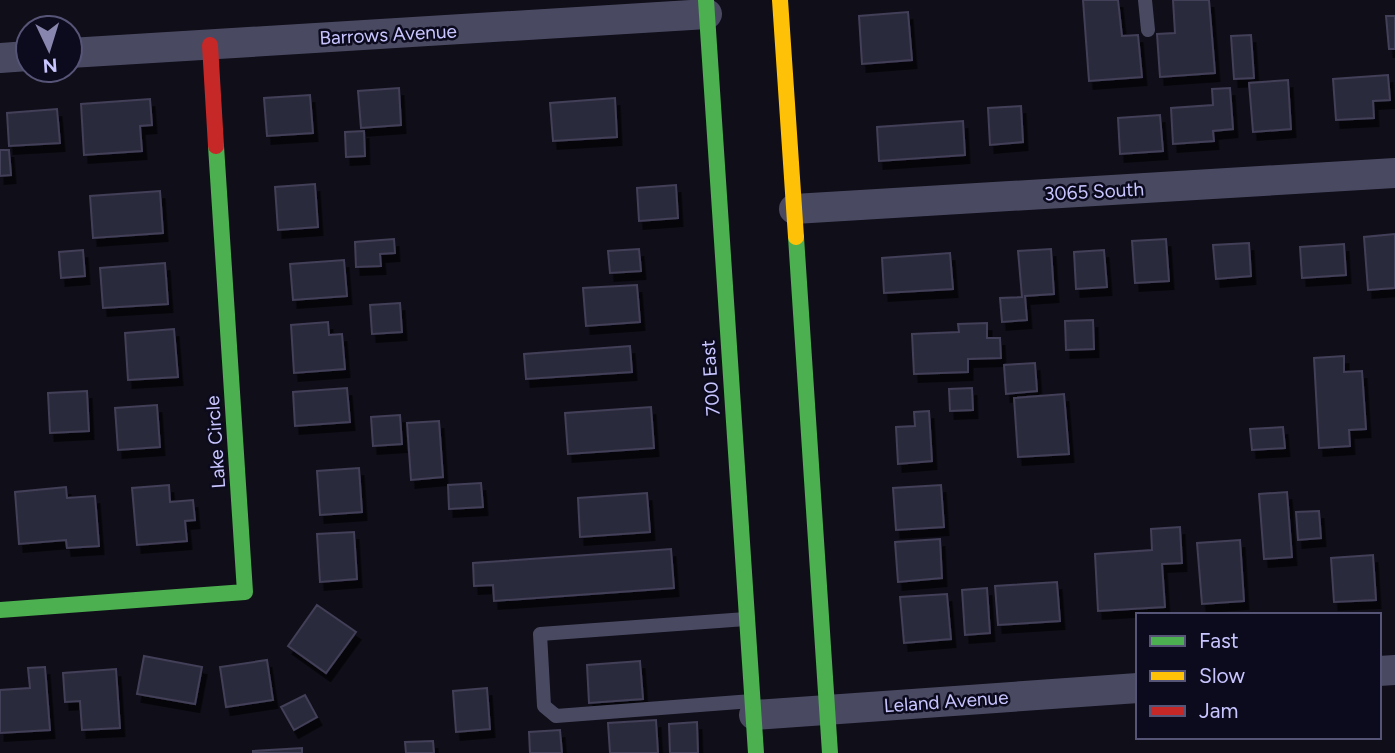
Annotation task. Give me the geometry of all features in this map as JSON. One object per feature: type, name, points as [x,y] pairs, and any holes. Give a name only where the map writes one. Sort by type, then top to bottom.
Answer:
[{"type":"main road","points":[[780,0],[830,753]]},
{"type":"main road","name":"700 East","points":[[706,7],[756,753]]},
{"type":"main road","name":"Lake Circle","points":[[0,610],[245,592],[210,45]]},
{"type":"street","name":"Barrows Avenue","points":[[84,52],[706,7]]},
{"type":"street","name":"3065 South","points":[[794,209],[1395,173]]},
{"type":"street","name":"Leland Avenue","points":[[753,708],[827,709],[1136,688]]},
{"type":"lane","points":[[1145,0],[1148,30]]},
{"type":"lane","points":[[747,619],[540,634],[544,706],[556,716],[753,708]]},
{"type":"building","points":[[1083,0],[1118,0],[1122,36],[1138,35],[1142,77],[1089,81]]},
{"type":"building","points":[[1173,0],[1209,0],[1215,73],[1160,77],[1157,34],[1175,33]]},
{"type":"building","points":[[908,12],[912,60],[862,64],[859,16]]},
{"type":"building","points":[[1386,16],[1395,16],[1395,49],[1389,49]]},
{"type":"building","points":[[1251,35],[1254,78],[1234,79],[1231,36]]},
{"type":"building","points":[[1388,75],[1390,100],[1373,101],[1374,118],[1336,120],[1333,79]]},
{"type":"building","points":[[1288,80],[1291,129],[1253,132],[1249,83]]},
{"type":"building","points":[[399,88],[401,125],[361,128],[358,91]]},
{"type":"building","points":[[1230,88],[1233,129],[1213,131],[1214,141],[1173,144],[1171,108],[1213,105],[1212,89]]},
{"type":"building","points":[[310,95],[313,133],[267,136],[264,98]]},
{"type":"building","points":[[615,98],[617,137],[553,141],[550,103]]},
{"type":"building","points":[[150,99],[152,125],[140,126],[142,151],[84,155],[81,104]]},
{"type":"building","points":[[1021,106],[1023,142],[990,145],[988,108]]},
{"type":"building","points":[[57,109],[60,143],[9,146],[7,113]]},
{"type":"building","points":[[1160,115],[1163,151],[1120,154],[1118,118]]},
{"type":"building","points":[[963,121],[965,155],[879,161],[877,127]]},
{"type":"building","points":[[364,131],[365,156],[346,157],[345,132]]},
{"type":"building","points":[[0,150],[9,150],[11,175],[0,176]]},
{"type":"building","points":[[315,184],[318,227],[278,230],[275,187]]},
{"type":"building","points":[[676,185],[678,218],[639,221],[637,188]]},
{"type":"building","points":[[160,191],[163,233],[93,238],[90,196]]},
{"type":"building","points":[[1395,234],[1395,288],[1368,290],[1364,237]]},
{"type":"building","points":[[394,239],[395,253],[380,254],[381,266],[356,267],[355,242]]},
{"type":"building","points":[[1166,239],[1169,281],[1135,283],[1132,241]]},
{"type":"building","points":[[1249,243],[1251,276],[1216,279],[1213,245]]},
{"type":"building","points":[[1344,244],[1346,275],[1302,278],[1300,247]]},
{"type":"building","points":[[639,249],[641,271],[610,273],[608,251]]},
{"type":"building","points":[[1051,249],[1054,294],[1025,296],[1027,320],[1002,322],[1000,298],[1022,297],[1018,251]]},
{"type":"building","points":[[83,250],[85,276],[61,278],[59,252]]},
{"type":"building","points":[[1104,250],[1107,287],[1076,289],[1074,252]]},
{"type":"building","points":[[950,253],[953,289],[884,293],[882,258]]},
{"type":"building","points":[[344,260],[347,296],[293,300],[290,264]]},
{"type":"building","points":[[165,263],[168,304],[103,308],[100,268]]},
{"type":"building","points":[[637,285],[640,322],[586,326],[583,288]]},
{"type":"building","points":[[400,303],[402,332],[372,334],[370,305]]},
{"type":"building","points":[[1093,320],[1094,349],[1066,350],[1065,321]]},
{"type":"building","points":[[328,322],[329,335],[342,334],[345,369],[294,373],[291,325]]},
{"type":"building","points":[[987,323],[987,338],[1000,338],[1001,358],[968,359],[968,372],[914,374],[912,334],[959,332],[958,324]]},
{"type":"building","points":[[174,329],[178,377],[128,380],[125,333]]},
{"type":"building","points":[[630,346],[632,372],[526,379],[524,354]]},
{"type":"building","points":[[1344,356],[1344,372],[1362,371],[1366,429],[1349,430],[1350,446],[1319,448],[1314,358]]},
{"type":"building","points":[[1035,363],[1037,391],[1006,394],[1004,365]]},
{"type":"building","points":[[347,388],[350,422],[295,426],[293,392]]},
{"type":"building","points":[[972,388],[973,410],[950,411],[949,389]]},
{"type":"building","points":[[87,391],[89,431],[50,433],[48,393]]},
{"type":"building","points":[[1064,394],[1069,454],[1018,457],[1014,398]]},
{"type":"building","points":[[157,405],[160,447],[118,450],[115,408]]},
{"type":"building","points":[[651,407],[654,448],[568,454],[565,413]]},
{"type":"building","points":[[929,411],[932,461],[898,464],[896,427],[915,426],[914,412]]},
{"type":"building","points":[[400,415],[402,444],[373,446],[371,417]]},
{"type":"building","points":[[439,421],[443,477],[411,480],[407,423]]},
{"type":"building","points":[[1283,427],[1285,448],[1252,450],[1250,429]]},
{"type":"building","points":[[359,468],[362,512],[320,515],[317,471]]},
{"type":"building","points":[[481,483],[483,507],[449,509],[448,485]]},
{"type":"building","points":[[169,485],[170,502],[193,500],[195,520],[185,521],[187,541],[137,545],[132,488]]},
{"type":"building","points":[[941,485],[944,527],[896,530],[893,488]]},
{"type":"building","points":[[66,487],[67,498],[95,496],[99,546],[67,548],[66,540],[19,544],[15,492]]},
{"type":"building","points":[[1287,492],[1292,557],[1264,559],[1259,494]]},
{"type":"building","points":[[647,493],[650,532],[580,537],[578,498]]},
{"type":"building","points":[[1319,511],[1321,538],[1298,540],[1296,512]]},
{"type":"building","points":[[1180,527],[1182,563],[1162,564],[1165,607],[1098,611],[1095,554],[1152,550],[1151,529]]},
{"type":"building","points":[[354,532],[357,579],[320,582],[317,534]]},
{"type":"building","points":[[940,539],[942,578],[898,582],[895,542]]},
{"type":"building","points":[[1240,540],[1244,601],[1202,604],[1197,543]]},
{"type":"building","points":[[671,549],[674,588],[494,601],[493,585],[474,586],[473,563]]},
{"type":"building","points":[[1373,555],[1376,600],[1334,602],[1331,558]]},
{"type":"building","points":[[1057,582],[1060,621],[998,625],[995,586]]},
{"type":"building","points":[[987,588],[990,633],[965,635],[962,590]]},
{"type":"building","points":[[947,594],[951,639],[904,643],[900,597]]},
{"type":"building","points":[[317,605],[356,632],[326,673],[288,646]]},
{"type":"building","points":[[144,656],[202,667],[195,704],[137,694]]},
{"type":"building","points":[[267,660],[273,700],[226,707],[220,667]]},
{"type":"building","points":[[640,661],[643,699],[589,703],[587,665]]},
{"type":"building","points":[[45,667],[50,730],[0,733],[0,690],[30,688],[28,668]]},
{"type":"building","points":[[116,669],[120,728],[82,730],[80,701],[65,702],[63,673]]},
{"type":"building","points":[[487,688],[490,729],[456,732],[453,691]]},
{"type":"building","points":[[305,695],[317,717],[294,730],[281,707]]},
{"type":"building","points":[[656,720],[658,753],[610,753],[608,723]]},
{"type":"building","points":[[697,722],[698,753],[670,753],[669,724]]},
{"type":"building","points":[[560,730],[562,753],[530,753],[529,732]]},
{"type":"building","points":[[433,741],[434,753],[406,753],[405,742]]},
{"type":"building","points":[[302,748],[302,753],[253,753],[253,751]]},
{"type":"traffic: fast","points":[[706,0],[756,753]]},
{"type":"traffic: fast","points":[[0,610],[245,592],[216,146]]},
{"type":"traffic: fast","points":[[796,237],[830,753]]},
{"type":"traffic: slow","points":[[780,0],[796,237]]},
{"type":"traffic: jam","points":[[210,45],[216,146]]}]
